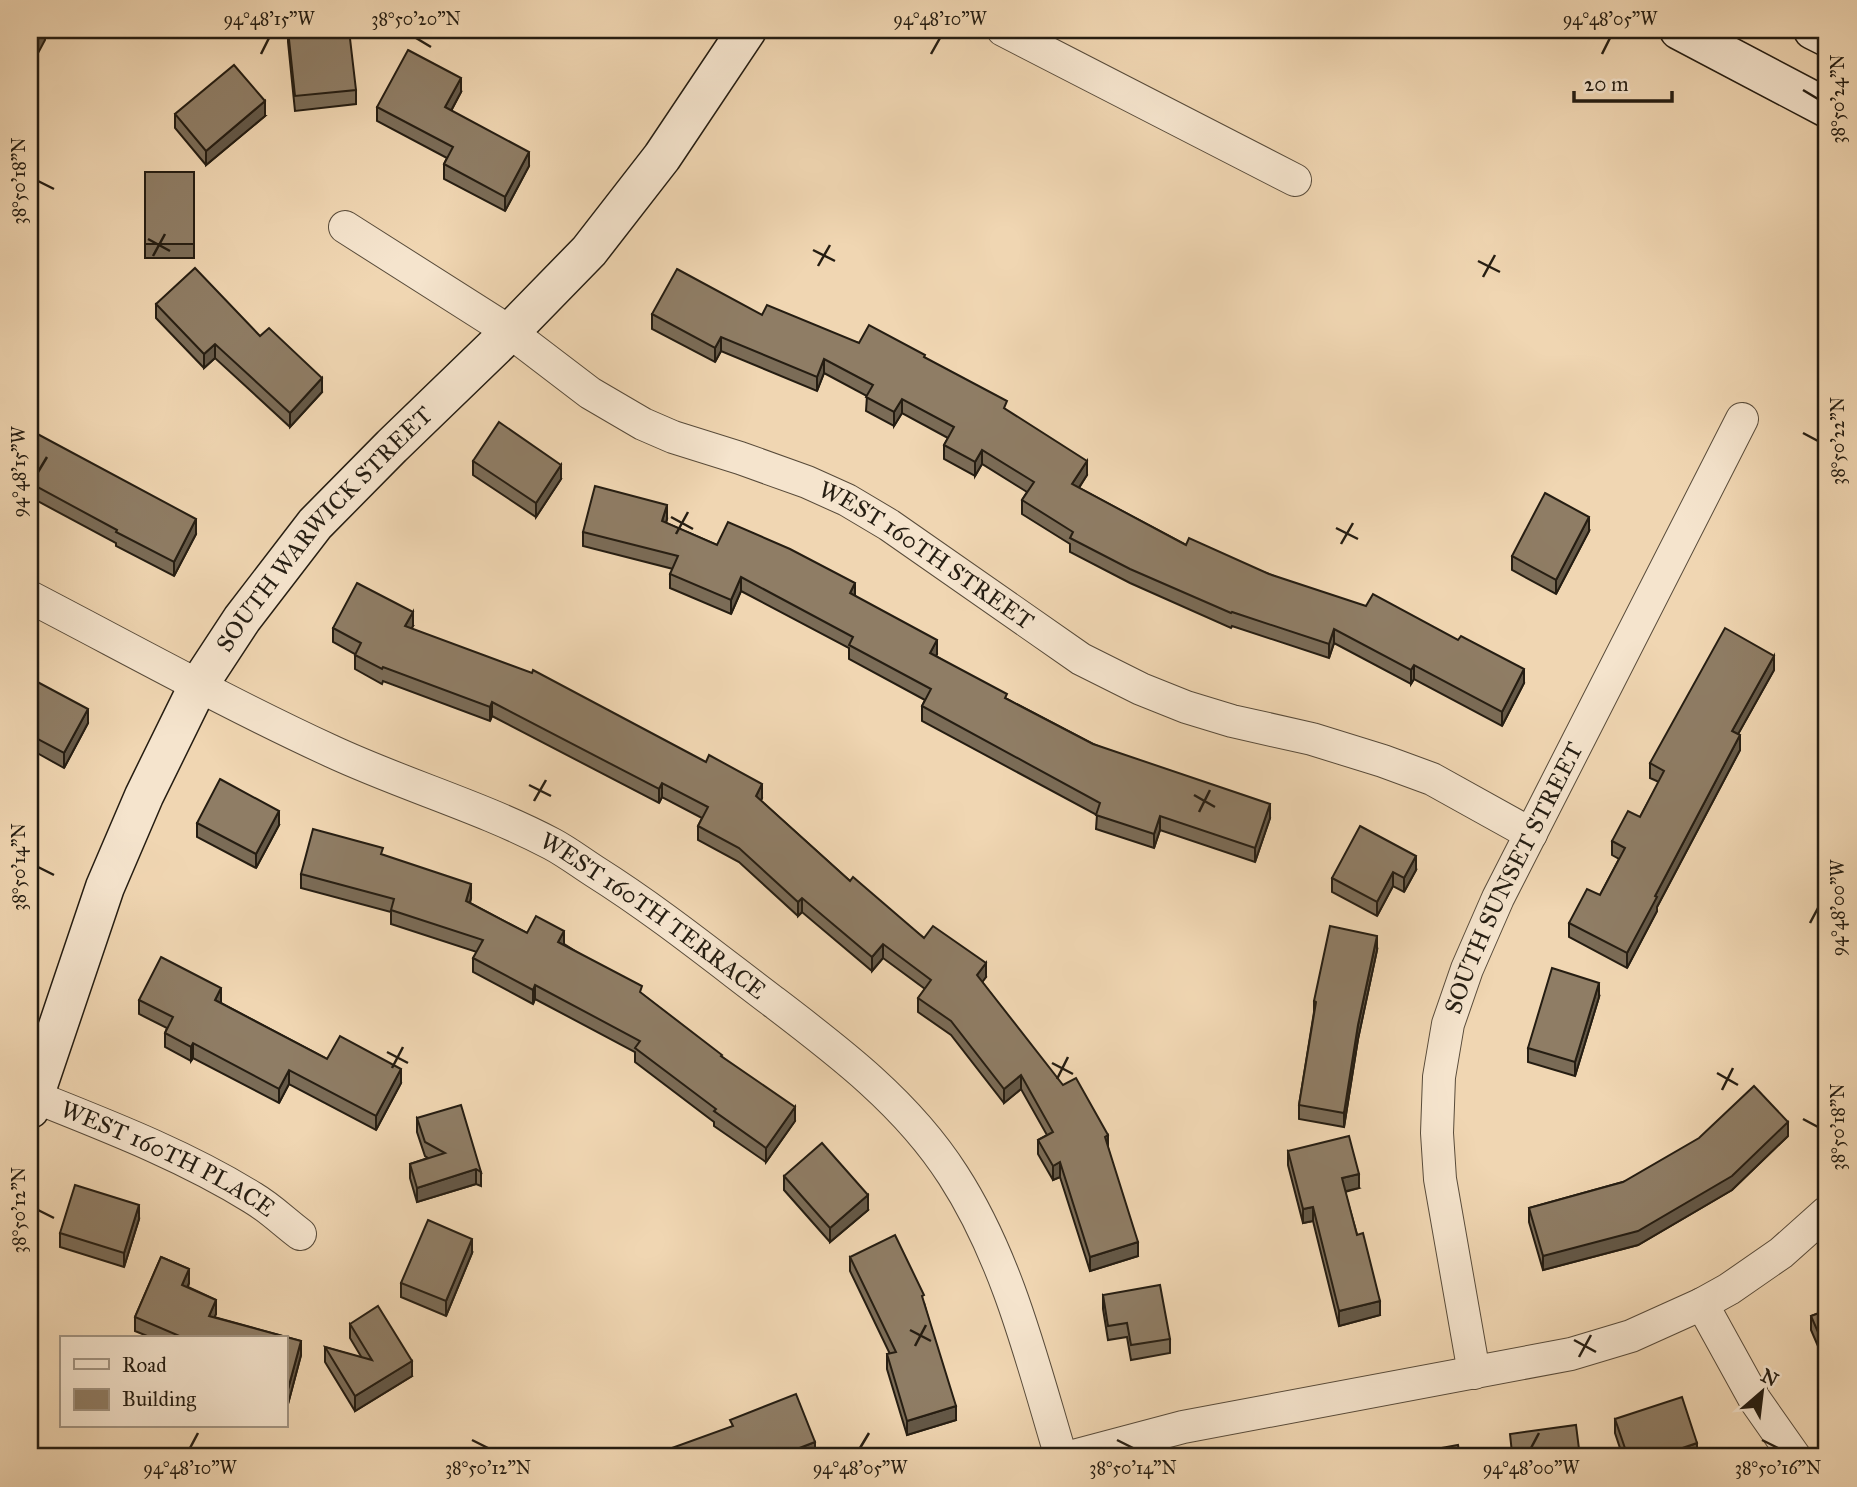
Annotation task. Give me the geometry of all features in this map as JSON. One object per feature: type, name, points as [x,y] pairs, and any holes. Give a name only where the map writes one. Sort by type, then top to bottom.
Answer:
[{"type":"street","name":"SOUTH WARWICK STREET","points":[[31,1100],[105,887],[144,796],[198,686],[242,619],[315,524],[589,251],[662,157],[747,30]]},
{"type":"street","points":[[1003,30],[1295,180]]},
{"type":"street","points":[[1679,30],[1827,108]]},
{"type":"street","points":[[1813,30],[1827,37]]},
{"type":"street","name":"WEST 160TH STREET","points":[[345,227],[510,332],[590,393],[643,424],[673,437],[807,482],[846,500],[889,525],[1081,659],[1141,690],[1220,718],[1312,739],[1432,779],[1531,834]]},
{"type":"street","name":"SOUTH SUNSET STREET","points":[[1474,1373],[1440,1179],[1437,1133],[1439,1077],[1448,1024],[1467,969],[1498,898],[1742,419]]},
{"type":"street","name":"WEST 160TH TERRACE","points":[[30,597],[198,686],[334,752],[506,822],[555,846],[647,906],[835,1049],[895,1102],[952,1173],[973,1210],[990,1244],[1016,1310],[1061,1457]]},
{"type":"street","name":"WEST 160TH PLACE","points":[[31,1100],[79,1114],[191,1164],[255,1198],[300,1234]]},
{"type":"street","points":[[1070,1457],[1183,1427],[1583,1351],[1631,1336],[1729,1289],[1781,1253],[1827,1212]]},
{"type":"street","points":[[1702,1304],[1755,1400],[1795,1457]]},
{"type":"building","points":[[30,30],[43,30],[30,54]]},
{"type":"building","points":[[288,30],[349,30],[356,90],[295,96]]},
{"type":"building","points":[[408,50],[461,78],[445,107],[529,152],[505,197],[444,164],[453,147],[377,107]]},
{"type":"building","points":[[234,65],[265,101],[206,151],[175,114]]},
{"type":"building","points":[[145,172],[194,172],[194,244],[145,244]]},
{"type":"building","points":[[195,268],[260,336],[269,328],[322,378],[290,413],[215,344],[204,354],[156,304]]},
{"type":"building","points":[[677,269],[762,315],[767,305],[859,343],[869,325],[925,355],[924,357],[1007,401],[1004,408],[1087,461],[1072,484],[1186,545],[1189,538],[1269,574],[1366,606],[1373,594],[1458,640],[1461,636],[1524,669],[1502,712],[1414,665],[1411,670],[1334,629],[1329,644],[1231,613],[1130,569],[1070,538],[1073,532],[1022,500],[1034,482],[982,450],[975,462],[944,445],[954,427],[902,399],[894,412],[866,397],[873,385],[824,359],[817,377],[721,337],[715,348],[652,314]]},
{"type":"building","points":[[499,422],[561,465],[536,503],[473,461]]},
{"type":"building","points":[[30,430],[196,519],[174,562],[30,483]]},
{"type":"building","points":[[595,486],[667,505],[662,521],[717,545],[728,522],[790,549],[855,583],[850,593],[937,640],[930,653],[1007,694],[1005,698],[1093,744],[1270,804],[1255,848],[1160,816],[1154,834],[1096,815],[1100,803],[922,706],[931,689],[849,645],[853,637],[741,577],[731,600],[670,574],[678,556],[583,532]]},
{"type":"building","points":[[1545,493],[1589,517],[1556,580],[1512,556]]},
{"type":"building","points":[[357,583],[413,612],[405,626],[532,673],[533,670],[706,762],[709,755],[762,784],[756,796],[850,881],[853,877],[924,938],[933,926],[986,963],[977,975],[1063,1085],[1076,1078],[1108,1135],[1105,1137],[1138,1242],[1090,1257],[1060,1162],[1053,1166],[1038,1140],[1053,1132],[1021,1075],[1004,1089],[951,1021],[918,998],[931,980],[883,944],[872,957],[802,898],[798,902],[739,848],[698,826],[708,807],[662,783],[659,789],[492,702],[490,707],[383,667],[382,669],[355,655],[361,643],[333,628]]},
{"type":"building","points":[[1725,628],[1774,656],[1732,731],[1740,735],[1627,953],[1569,923],[1587,889],[1600,895],[1625,848],[1612,841],[1628,811],[1640,817],[1664,771],[1650,763]]},
{"type":"building","points":[[30,678],[88,709],[64,753],[30,735]]},
{"type":"building","points":[[220,779],[279,811],[256,854],[197,823]]},
{"type":"building","points":[[1360,826],[1416,856],[1404,878],[1393,872],[1377,902],[1332,878]]},
{"type":"building","points":[[313,829],[383,848],[381,854],[471,884],[466,901],[527,933],[536,916],[564,931],[558,942],[642,986],[640,992],[721,1056],[795,1107],[766,1148],[714,1111],[716,1109],[635,1048],[640,1041],[535,985],[533,990],[473,958],[483,940],[391,910],[394,899],[301,874]]},
{"type":"building","points":[[1330,926],[1377,936],[1358,1025],[1344,1113],[1299,1105],[1316,1002],[1314,1001]]},
{"type":"building","points":[[161,957],[221,988],[215,1000],[327,1059],[340,1036],[401,1069],[376,1116],[289,1070],[279,1089],[193,1043],[191,1047],[165,1033],[173,1017],[139,1000]]},
{"type":"building","points":[[1552,968],[1599,983],[1575,1062],[1528,1048]]},
{"type":"building","points":[[1754,1086],[1788,1122],[1732,1176],[1638,1231],[1543,1256],[1529,1208],[1623,1182],[1699,1138]]},
{"type":"building","points":[[461,1105],[481,1172],[476,1169],[417,1188],[410,1164],[445,1153],[425,1142],[417,1118]]},
{"type":"building","points":[[1349,1136],[1359,1174],[1342,1178],[1357,1235],[1363,1233],[1380,1301],[1339,1311],[1313,1207],[1303,1209],[1288,1151]]},
{"type":"building","points":[[822,1143],[868,1195],[830,1228],[784,1176]]},
{"type":"building","points":[[75,1185],[139,1205],[124,1253],[60,1233]]},
{"type":"building","points":[[428,1220],[472,1239],[446,1301],[401,1283]]},
{"type":"building","points":[[895,1235],[924,1295],[922,1296],[956,1406],[907,1421],[887,1354],[896,1352],[850,1257]]},
{"type":"building","points":[[161,1257],[189,1269],[182,1285],[216,1300],[209,1316],[283,1336],[179,1336],[135,1317]]},
{"type":"building","points":[[1160,1285],[1170,1339],[1131,1345],[1127,1323],[1108,1326],[1103,1295]]},
{"type":"building","points":[[378,1306],[412,1361],[355,1396],[325,1347],[372,1360],[350,1324]]},
{"type":"building","points":[[1827,1310],[1827,1337],[1821,1339],[1811,1316]]},
{"type":"building","points":[[287,1337],[301,1341],[287,1389]]},
{"type":"building","points":[[796,1394],[815,1442],[776,1457],[647,1457],[733,1426],[730,1420]]},
{"type":"building","points":[[1682,1397],[1697,1443],[1656,1457],[1628,1457],[1615,1419]]},
{"type":"building","points":[[1576,1425],[1580,1457],[1489,1457],[1512,1453],[1510,1434]]},
{"type":"building","points":[[1458,1445],[1460,1457],[1427,1457],[1425,1451]]}]
